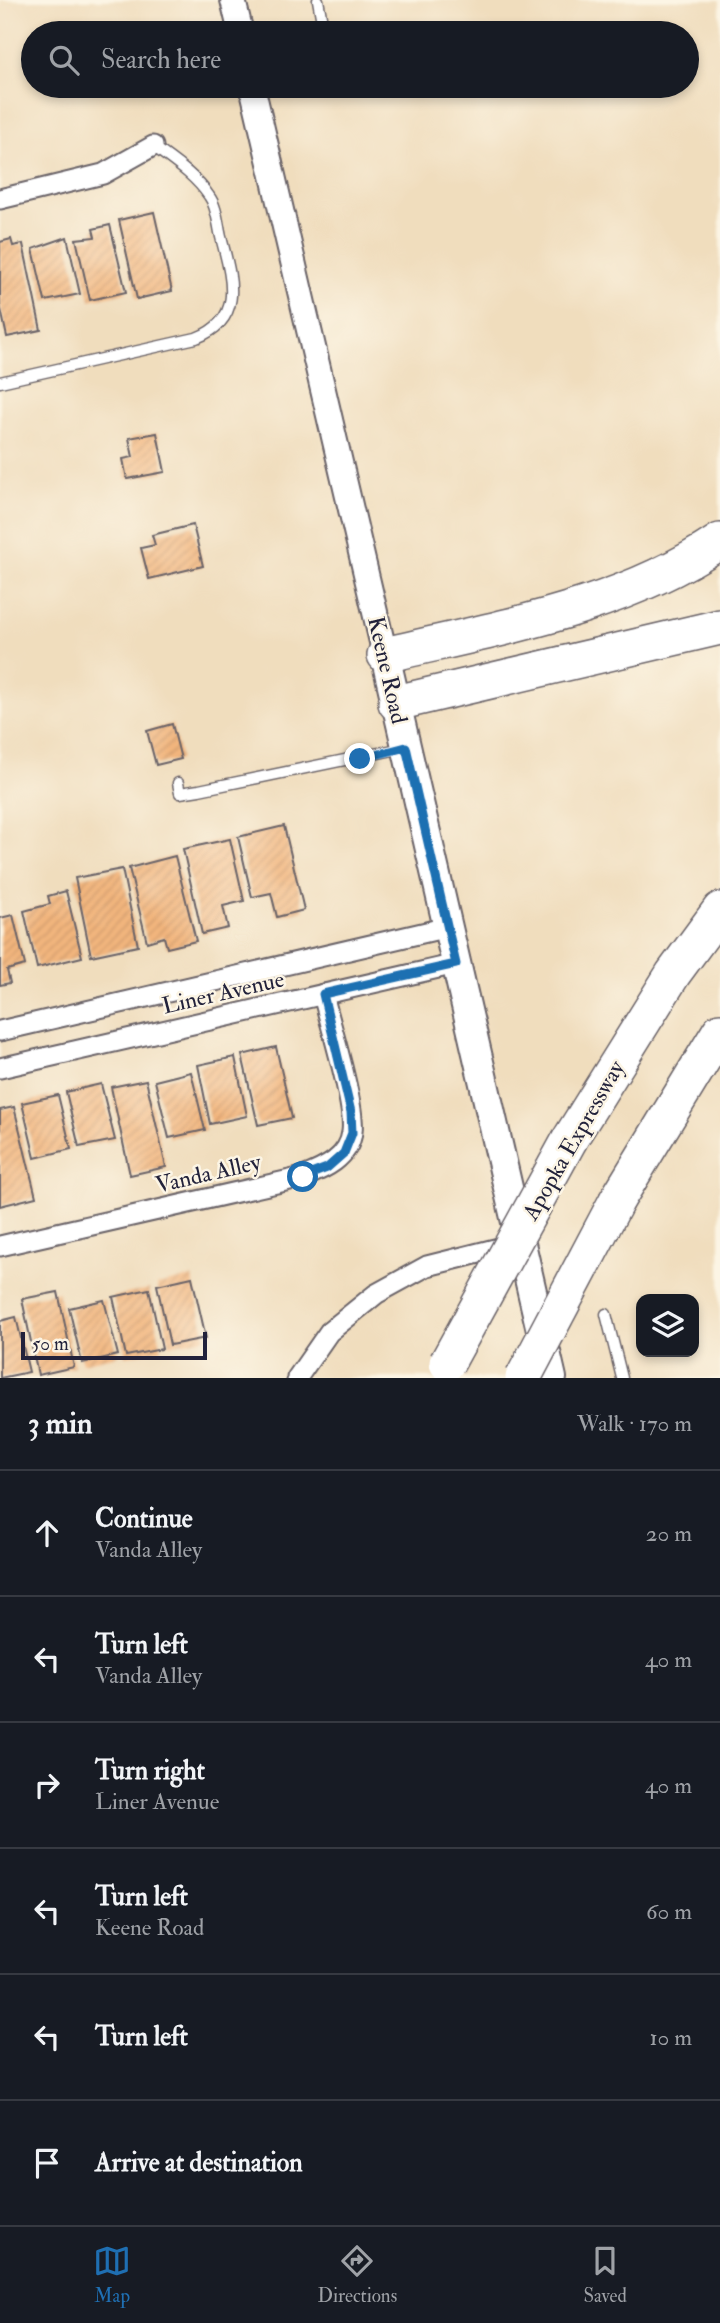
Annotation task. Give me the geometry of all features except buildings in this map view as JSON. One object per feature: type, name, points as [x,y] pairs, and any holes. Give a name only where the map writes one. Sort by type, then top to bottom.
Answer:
[{"type":"highway","points":[[385,655],[550,616],[640,585],[720,541]]},
{"type":"highway","points":[[396,703],[720,627]]},
{"type":"highway","name":"Apopka Expressway","points":[[444,1371],[570,1139],[673,974],[720,910]]},
{"type":"highway","points":[[523,1378],[617,1200],[720,1031]]},
{"type":"main road","name":"Keene Road","points":[[385,655],[552,1378]]},
{"type":"street","points":[[233,0],[238,21]]},
{"type":"street","name":"Keene Road","points":[[255,98],[385,655]]},
{"type":"street","points":[[0,199],[103,174],[153,145]]},
{"type":"street","name":"Liner Avenue","points":[[0,1031],[448,927]]},
{"type":"street","name":"Liner Avenue","points":[[0,1068],[456,964]]},
{"type":"street","name":"Vanda Alley","points":[[0,1246],[290,1180],[327,1168],[344,1153],[352,1133],[351,1112],[323,994]]},
{"type":"street","points":[[297,1378],[330,1332],[376,1294],[427,1266],[521,1242]]},
{"type":"lane","points":[[318,0],[322,21]]},
{"type":"lane","points":[[0,382],[196,338],[209,333],[227,312],[233,287],[212,198],[194,178],[153,145]]},
{"type":"lane","points":[[178,783],[180,793],[199,790],[406,747]]},
{"type":"lane","points":[[606,1314],[622,1378]]},
{"type":"route","points":[[303,1177],[327,1168],[344,1153],[352,1133],[351,1112],[323,994],[456,964],[406,747],[360,759]]}]
